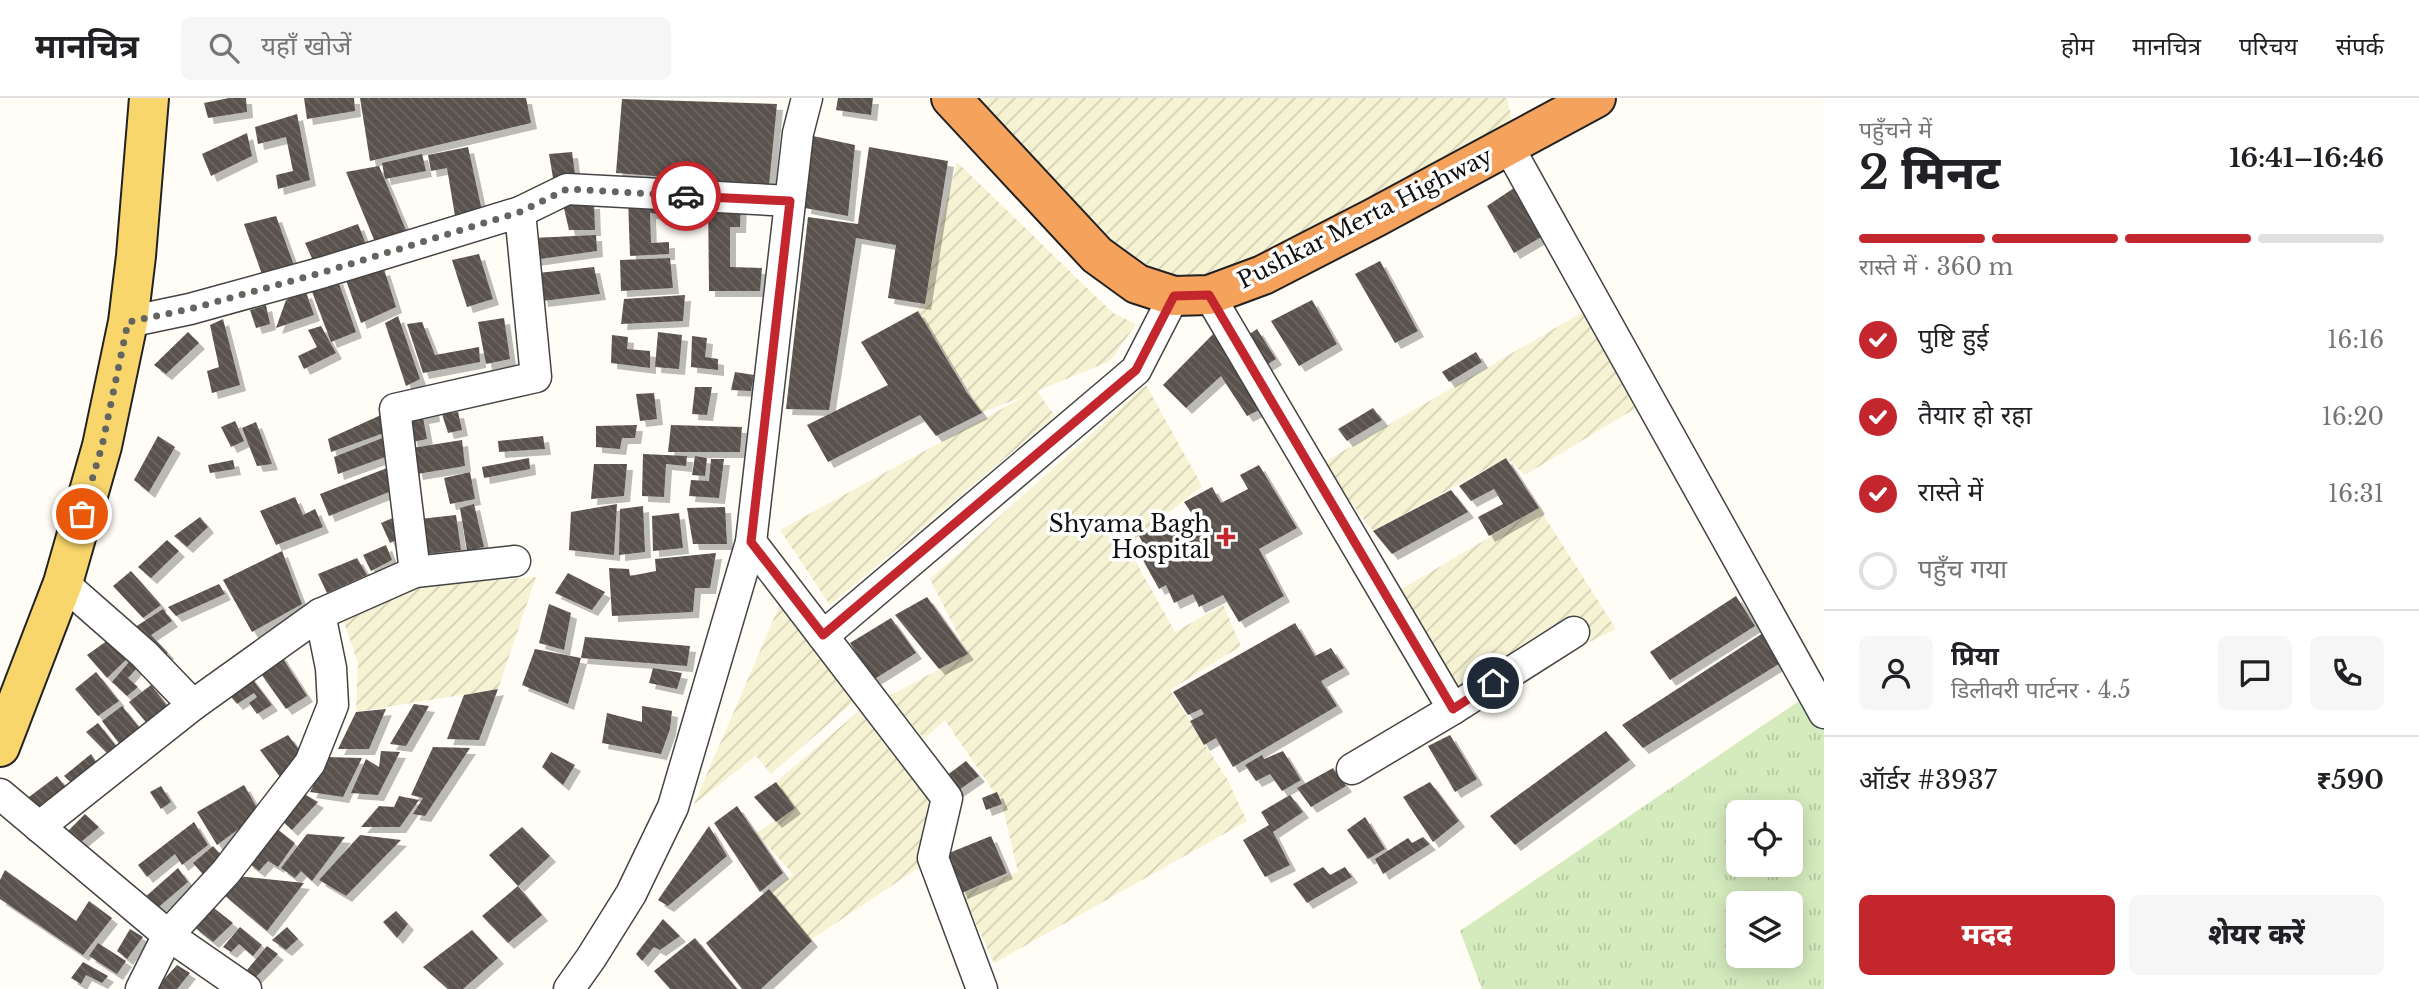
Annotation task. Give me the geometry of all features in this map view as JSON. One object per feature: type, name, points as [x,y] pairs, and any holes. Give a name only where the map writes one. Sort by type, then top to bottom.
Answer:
[{"type":"highway","points":[[951,98],[1097,255],[1137,284],[1191,295]]},
{"type":"highway","name":"Pushkar Merta Highway","points":[[1191,295],[1263,275],[1596,98]]},
{"type":"main road","points":[[0,747],[63,583],[102,446],[128,322],[149,98]]},
{"type":"street","points":[[569,989],[631,894],[673,807],[751,542],[798,133],[807,98]]},
{"type":"street","points":[[1508,146],[1824,713]]},
{"type":"street","points":[[128,322],[190,309],[324,272],[520,212],[567,189],[790,201]]},
{"type":"street","points":[[415,572],[395,409],[536,377],[520,212]]},
{"type":"street","points":[[823,635],[1136,370],[1191,295],[1453,709]]},
{"type":"street","points":[[751,542],[947,798],[933,858],[982,989]]},
{"type":"street","points":[[40,827],[193,705],[320,614],[415,572],[515,561]]},
{"type":"street","points":[[63,583],[144,654],[193,705]]},
{"type":"street","points":[[142,989],[168,935],[226,873],[310,763],[333,705],[331,668],[320,614]]},
{"type":"street","points":[[1352,769],[1574,632]]},
{"type":"street","points":[[0,794],[168,935],[246,989]]},
{"type":"shaded area","points":[[949,98],[1507,98],[1514,129],[1177,303]]},
{"type":"shaded area","points":[[957,162],[1113,313],[1136,324],[1110,361],[1037,391],[1055,416],[830,605],[780,530],[1027,395],[982,413],[918,311]]},
{"type":"shaded area","points":[[1583,312],[1641,405],[1525,475],[1506,458],[1373,531],[1321,464]]},
{"type":"shaded area","points":[[1146,385],[1202,486],[1127,546],[1175,632],[1223,605],[1241,646],[1170,690],[1227,779],[1247,821],[994,963],[962,893],[1018,872],[1002,804],[945,720],[924,739],[889,696],[968,654],[930,579]]},
{"type":"shaded area","points":[[1539,508],[1616,629],[1453,709],[1395,593]]},
{"type":"shaded area","points":[[536,577],[498,689],[356,712],[358,662],[343,620],[418,586]]},
{"type":"shaded area","points":[[787,588],[866,691],[771,774],[756,756],[694,804]]},
{"type":"shaded area","points":[[872,700],[947,798],[933,858],[806,943],[761,900],[793,874],[756,833],[794,808],[776,782]]},
{"type":"green space","points":[[1824,684],[1824,989],[1482,989],[1460,931]]},
{"type":"building","points":[[246,98],[247,112],[208,118],[204,103]]},
{"type":"building","points":[[304,98],[354,98],[355,111],[307,119]]},
{"type":"building","points":[[360,98],[526,98],[531,123],[370,161]]},
{"type":"building","points":[[838,98],[873,98],[871,115],[836,110]]},
{"type":"building","points":[[622,99],[777,104],[769,185],[616,173]]},
{"type":"building","points":[[297,114],[310,180],[278,189],[276,175],[293,171],[286,137],[258,144],[255,127]]},
{"type":"building","points":[[247,133],[252,156],[211,176],[202,154]]},
{"type":"building","points":[[813,136],[855,145],[848,216],[805,208]]},
{"type":"building","points":[[468,147],[482,211],[455,216],[447,168],[431,171],[428,155]]},
{"type":"building","points":[[869,147],[948,161],[925,304],[888,298],[896,245],[856,238],[829,410],[786,409],[808,217],[858,224]]},
{"type":"building","points":[[572,152],[575,174],[553,178],[549,154]]},
{"type":"building","points":[[422,154],[426,171],[385,179],[382,163]]},
{"type":"building","points":[[379,166],[408,235],[375,242],[346,172]]},
{"type":"building","points":[[1514,188],[1543,236],[1514,253],[1487,206]]},
{"type":"building","points":[[708,197],[741,198],[740,227],[730,227],[730,267],[762,268],[760,291],[709,291]]},
{"type":"building","points":[[628,198],[668,201],[667,215],[650,213],[651,243],[669,242],[669,254],[630,256]]},
{"type":"building","points":[[594,203],[595,230],[569,230],[563,204]]},
{"type":"building","points":[[276,216],[296,271],[264,280],[244,224]]},
{"type":"building","points":[[358,224],[367,247],[315,265],[305,243]]},
{"type":"building","points":[[596,235],[597,251],[533,260],[532,238]]},
{"type":"building","points":[[479,254],[493,299],[467,307],[452,260]]},
{"type":"building","points":[[670,258],[673,288],[621,291],[620,260]]},
{"type":"building","points":[[1380,261],[1418,331],[1395,343],[1355,274]]},
{"type":"building","points":[[594,267],[600,294],[542,301],[538,273]]},
{"type":"building","points":[[384,269],[396,307],[361,323],[346,280]]},
{"type":"building","points":[[337,278],[356,332],[331,342],[311,289]]},
{"type":"building","points":[[306,292],[314,315],[276,328],[286,300]]},
{"type":"building","points":[[685,295],[683,321],[621,324],[624,299]]},
{"type":"building","points":[[1312,300],[1337,344],[1299,366],[1271,321]]},
{"type":"building","points":[[266,305],[270,324],[256,328],[250,310]]},
{"type":"building","points":[[918,311],[982,413],[936,436],[920,415],[828,462],[807,425],[888,385],[861,342]]},
{"type":"building","points":[[398,316],[420,379],[406,386],[385,323]]},
{"type":"building","points":[[504,318],[510,359],[486,364],[478,322]]},
{"type":"building","points":[[223,319],[240,385],[212,393],[207,371],[219,367],[210,325]]},
{"type":"building","points":[[422,322],[435,355],[479,347],[480,362],[423,373],[407,324]]},
{"type":"building","points":[[321,326],[336,353],[304,369],[298,356],[317,347],[308,330]]},
{"type":"building","points":[[1218,329],[1261,409],[1247,416],[1221,376],[1186,408],[1163,385]]},
{"type":"building","points":[[1257,329],[1276,359],[1263,367],[1245,337]]},
{"type":"building","points":[[188,332],[199,343],[166,374],[154,365]]},
{"type":"building","points":[[658,332],[682,335],[679,369],[655,367]]},
{"type":"building","points":[[612,335],[628,337],[627,349],[650,351],[650,368],[611,363]]},
{"type":"building","points":[[692,336],[707,338],[705,357],[718,359],[718,370],[691,367]]},
{"type":"building","points":[[1476,352],[1482,362],[1449,382],[1442,372]]},
{"type":"building","points":[[735,372],[754,375],[751,391],[731,390]]},
{"type":"building","points":[[695,387],[712,387],[707,415],[692,414]]},
{"type":"building","points":[[654,393],[657,419],[640,421],[636,394]]},
{"type":"building","points":[[433,408],[434,416],[423,418],[427,439],[412,442],[405,412]]},
{"type":"building","points":[[1373,408],[1382,420],[1347,441],[1338,429]]},
{"type":"building","points":[[458,412],[462,430],[448,433],[442,414]]},
{"type":"building","points":[[381,415],[384,433],[331,452],[328,439]]},
{"type":"building","points":[[235,421],[244,441],[231,447],[221,427]]},
{"type":"building","points":[[256,422],[272,464],[257,466],[242,428]]},
{"type":"building","points":[[637,425],[635,438],[622,438],[620,449],[596,447],[596,426]]},
{"type":"building","points":[[671,425],[742,427],[740,452],[668,452]]},
{"type":"building","points":[[158,436],[175,447],[149,492],[134,480]]},
{"type":"building","points":[[543,436],[545,449],[499,452],[498,441]]},
{"type":"building","points":[[385,437],[388,456],[338,474],[334,457]]},
{"type":"building","points":[[462,440],[465,466],[417,474],[412,448]]},
{"type":"building","points":[[643,454],[687,456],[686,466],[666,464],[664,497],[642,496]]},
{"type":"building","points":[[695,456],[707,458],[705,476],[692,475]]},
{"type":"building","points":[[529,458],[530,469],[484,478],[482,467]]},
{"type":"building","points":[[1506,458],[1539,508],[1489,536],[1478,517],[1503,504],[1494,489],[1471,501],[1459,486]]},
{"type":"building","points":[[711,459],[724,459],[719,498],[689,496],[691,480],[709,481]]},
{"type":"building","points":[[233,460],[235,469],[210,473],[208,465]]},
{"type":"building","points":[[594,464],[627,464],[624,496],[591,499]]},
{"type":"building","points":[[1259,465],[1297,528],[1259,549],[1284,596],[1239,622],[1223,595],[1199,607],[1193,594],[1174,603],[1166,585],[1159,589],[1143,560],[1150,556],[1139,536],[1160,525],[1167,533],[1194,517],[1184,502],[1212,487],[1221,503],[1248,489],[1240,475]]},
{"type":"building","points":[[387,468],[389,492],[329,516],[320,494]]},
{"type":"building","points":[[470,472],[475,499],[450,504],[444,478]]},
{"type":"building","points":[[1451,490],[1468,512],[1392,554],[1373,531]]},
{"type":"building","points":[[295,497],[303,515],[315,509],[323,527],[276,545],[260,511]]},
{"type":"building","points":[[474,504],[484,547],[467,551],[460,508]]},
{"type":"building","points":[[617,504],[614,555],[569,550],[571,512]]},
{"type":"building","points":[[643,506],[645,552],[619,555],[620,509]]},
{"type":"building","points":[[725,507],[727,544],[693,544],[687,508]]},
{"type":"building","points":[[679,513],[683,548],[653,551],[652,516]]},
{"type":"building","points":[[456,515],[461,550],[427,554],[420,519]]},
{"type":"building","points":[[200,517],[208,527],[187,547],[174,536]]},
{"type":"building","points":[[395,517],[402,537],[390,543],[381,523]]},
{"type":"building","points":[[167,540],[179,551],[151,578],[138,567]]},
{"type":"building","points":[[386,545],[392,560],[371,571],[363,555]]},
{"type":"building","points":[[282,551],[302,604],[252,632],[223,580]]},
{"type":"building","points":[[716,553],[710,588],[695,588],[693,612],[612,616],[609,568],[629,569],[630,576],[656,571],[655,559]]},
{"type":"building","points":[[357,558],[367,575],[327,593],[318,574]]},
{"type":"building","points":[[131,571],[161,605],[143,618],[113,586]]},
{"type":"building","points":[[568,573],[605,592],[592,610],[555,593]]},
{"type":"building","points":[[219,584],[225,594],[176,616],[168,607]]},
{"type":"building","points":[[1736,596],[1755,626],[1670,680],[1650,652]]},
{"type":"building","points":[[927,597],[968,654],[939,669],[895,615]]},
{"type":"building","points":[[549,604],[571,613],[564,650],[539,643]]},
{"type":"building","points":[[163,609],[172,621],[151,635],[168,653],[158,660],[132,629]]},
{"type":"building","points":[[891,618],[916,653],[873,680],[850,643]]},
{"type":"building","points":[[1295,623],[1315,656],[1331,648],[1344,668],[1321,681],[1337,706],[1233,767],[1216,738],[1204,745],[1190,721],[1204,714],[1201,709],[1188,715],[1173,692]]},
{"type":"building","points":[[118,633],[131,655],[107,678],[87,655]]},
{"type":"building","points":[[1763,633],[1787,659],[1643,748],[1622,725]]},
{"type":"building","points":[[585,637],[690,646],[687,666],[581,658]]},
{"type":"building","points":[[535,649],[581,658],[568,704],[522,685]]},
{"type":"building","points":[[278,651],[307,696],[286,709],[254,664]]},
{"type":"building","points":[[129,662],[137,668],[128,678],[138,687],[127,696],[112,682]]},
{"type":"building","points":[[653,668],[682,673],[677,689],[649,683]]},
{"type":"building","points":[[246,671],[272,705],[257,714],[249,703],[257,697],[254,693],[237,704],[222,686]]},
{"type":"building","points":[[96,672],[119,701],[98,716],[75,689]]},
{"type":"building","points":[[151,685],[175,716],[155,733],[129,702]]},
{"type":"building","points":[[498,689],[479,740],[447,739],[464,695]]},
{"type":"building","points":[[414,704],[429,706],[406,746],[390,744]]},
{"type":"building","points":[[122,706],[146,736],[124,750],[102,721]]},
{"type":"building","points":[[642,706],[672,711],[670,729],[661,754],[602,743],[607,713],[642,722]]},
{"type":"building","points":[[386,709],[369,749],[338,749],[356,712]]},
{"type":"building","points":[[98,723],[123,755],[108,770],[99,760],[107,753],[86,732]]},
{"type":"building","points":[[1606,731],[1630,760],[1515,845],[1490,816]]},
{"type":"building","points":[[288,735],[308,762],[283,781],[260,750]]},
{"type":"building","points":[[1450,735],[1477,779],[1455,792],[1428,746]]},
{"type":"building","points":[[433,747],[470,748],[425,816],[413,814],[423,798],[411,795]]},
{"type":"building","points":[[381,751],[400,752],[378,795],[351,793],[366,759],[379,767]]},
{"type":"building","points":[[1283,751],[1301,780],[1282,791],[1270,774],[1256,781],[1245,765],[1262,755],[1264,759]]},
{"type":"building","points":[[551,752],[575,765],[563,785],[542,767]]},
{"type":"building","points":[[91,754],[103,772],[79,790],[64,776]]},
{"type":"building","points":[[327,757],[362,758],[343,797],[310,792]]},
{"type":"building","points":[[966,761],[979,776],[956,792],[942,779]]},
{"type":"building","points":[[1333,768],[1346,786],[1311,807],[1297,788]]},
{"type":"building","points":[[57,776],[73,797],[45,821],[25,800]]},
{"type":"building","points":[[776,782],[795,808],[776,822],[754,797]]},
{"type":"building","points":[[1430,782],[1459,821],[1433,842],[1403,797]]},
{"type":"building","points":[[244,785],[260,813],[217,845],[197,812]]},
{"type":"building","points":[[161,786],[171,802],[161,809],[150,792]]},
{"type":"building","points":[[299,791],[318,802],[292,830],[280,819]]},
{"type":"building","points":[[997,792],[1002,804],[986,810],[982,798]]},
{"type":"building","points":[[1290,795],[1303,812],[1273,832],[1290,865],[1265,877],[1243,840],[1269,825],[1261,812]]},
{"type":"building","points":[[399,796],[419,800],[400,827],[361,827],[379,806],[394,807]]},
{"type":"building","points":[[737,806],[783,873],[760,892],[714,823]]},
{"type":"building","points":[[85,814],[99,827],[75,847],[64,835]]},
{"type":"building","points":[[1365,817],[1385,849],[1368,859],[1347,830]]},
{"type":"building","points":[[194,822],[208,845],[182,865],[175,854],[147,877],[138,865]]},
{"type":"building","points":[[272,825],[295,843],[278,867],[268,861],[259,871],[247,862]]},
{"type":"building","points":[[709,826],[727,856],[668,906],[658,900]]},
{"type":"building","points":[[522,827],[550,856],[518,886],[489,855]]},
{"type":"building","points":[[307,834],[345,837],[312,881],[301,871],[295,878],[281,868]]},
{"type":"building","points":[[360,835],[401,840],[346,896],[319,880]]},
{"type":"building","points":[[991,836],[1007,873],[962,893],[944,855]]},
{"type":"building","points":[[1423,837],[1430,844],[1383,874],[1375,859],[1408,838],[1412,843]]},
{"type":"building","points":[[213,846],[226,860],[208,880],[193,863]]},
{"type":"building","points":[[1323,867],[1330,875],[1345,867],[1352,877],[1307,903],[1293,884]]},
{"type":"building","points":[[178,868],[188,882],[154,911],[144,898]]},
{"type":"building","points":[[5,870],[76,921],[89,901],[112,918],[83,955],[0,899],[0,880]]},
{"type":"building","points":[[237,876],[304,883],[267,931],[223,894]]},
{"type":"building","points":[[518,886],[542,915],[508,943],[482,916]]},
{"type":"building","points":[[769,889],[812,941],[761,989],[742,989],[706,943]]},
{"type":"building","points":[[210,905],[233,923],[213,942],[193,926]]},
{"type":"building","points":[[396,911],[408,924],[397,938],[383,922]]},
{"type":"building","points":[[663,919],[680,936],[660,950],[654,947],[642,961],[636,954]]},
{"type":"building","points":[[240,927],[262,945],[253,956],[239,944],[231,952],[223,947]]},
{"type":"building","points":[[287,927],[298,939],[286,950],[272,940]]},
{"type":"building","points":[[130,929],[143,937],[127,959],[117,951]]},
{"type":"building","points":[[472,930],[498,958],[463,989],[448,989],[423,967]]},
{"type":"building","points":[[695,938],[737,989],[670,989],[654,971]]},
{"type":"building","points":[[98,943],[126,961],[117,974],[89,956]]},
{"type":"building","points":[[267,946],[278,954],[255,978],[247,970]]},
{"type":"building","points":[[83,962],[108,976],[102,983],[86,975],[81,984],[71,978]]},
{"type":"building","points":[[177,965],[190,973],[177,989],[155,989]]},
{"type":"way so far","points":[[82,514],[102,446],[128,322],[190,309],[324,272],[520,212],[567,189],[686,196]]},
{"type":"place","name":"Shyama Bagh Hospital","points":[[1226,537]]},
{"type":"route","points":[[686,196],[790,201],[751,542],[823,635],[1136,370],[1174,296],[1209,295],[1453,709],[1493,683]]}]
